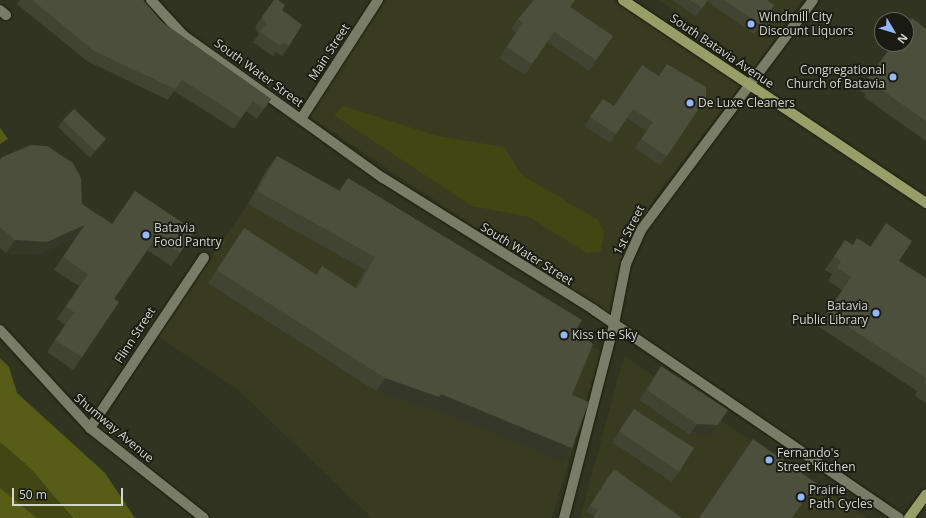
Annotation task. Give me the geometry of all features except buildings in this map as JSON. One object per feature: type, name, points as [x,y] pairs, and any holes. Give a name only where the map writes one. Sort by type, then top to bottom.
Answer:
[{"type":"main road","name":"South Batavia Avenue","points":[[623,0],[926,203]]},
{"type":"main road","points":[[909,518],[926,495]]},
{"type":"street","name":"South Water Street","points":[[151,0],[183,35],[383,178],[614,324],[899,518]]},
{"type":"street","name":"Main Street","points":[[301,119],[378,0]]},
{"type":"street","name":"1st Street","points":[[564,518],[614,324],[626,264],[641,230],[812,0]]},
{"type":"street","name":"Flinn Street","points":[[90,428],[204,258]]},
{"type":"street","name":"Shumway Avenue","points":[[0,330],[90,428],[204,518]]},
{"type":"shaded area","points":[[384,0],[613,0],[741,86],[655,197],[620,264],[608,317],[309,116]]},
{"type":"shaded area","points":[[659,0],[802,0],[754,68]]},
{"type":"shaded area","points":[[344,106],[437,136],[504,147],[522,175],[598,220],[604,232],[601,251],[587,253],[529,217],[472,206],[334,115]]},
{"type":"shaded area","points":[[0,128],[8,139],[0,144]]},
{"type":"shaded area","points":[[271,171],[601,351],[552,518],[372,518],[238,390],[157,336]]},
{"type":"shaded area","points":[[624,356],[867,518],[580,518]]},
{"type":"shaded area","points":[[0,358],[9,367],[17,393],[105,473],[135,518],[73,518],[30,468],[0,442]]},
{"type":"shaded area","points":[[0,442],[30,468],[73,518],[37,518],[0,488]]},
{"type":"shaded area","points":[[0,488],[32,514],[37,518],[0,518]]},
{"type":"place","name":"Windmill City Discount Liquors","points":[[751,24]]},
{"type":"place","name":"Congregational Church of Batavia","points":[[893,77]]},
{"type":"place","name":"De Luxe Cleaners","points":[[690,103]]},
{"type":"place","name":"Batavia Food Pantry","points":[[146,235]]},
{"type":"place","name":"Batavia Public Library","points":[[876,313]]},
{"type":"place","name":"Kiss the Sky","points":[[564,335]]},
{"type":"place","name":"Fernando's Street Kitchen","points":[[769,460]]},
{"type":"place","name":"Prairie Path Cycles","points":[[801,497]]}]
